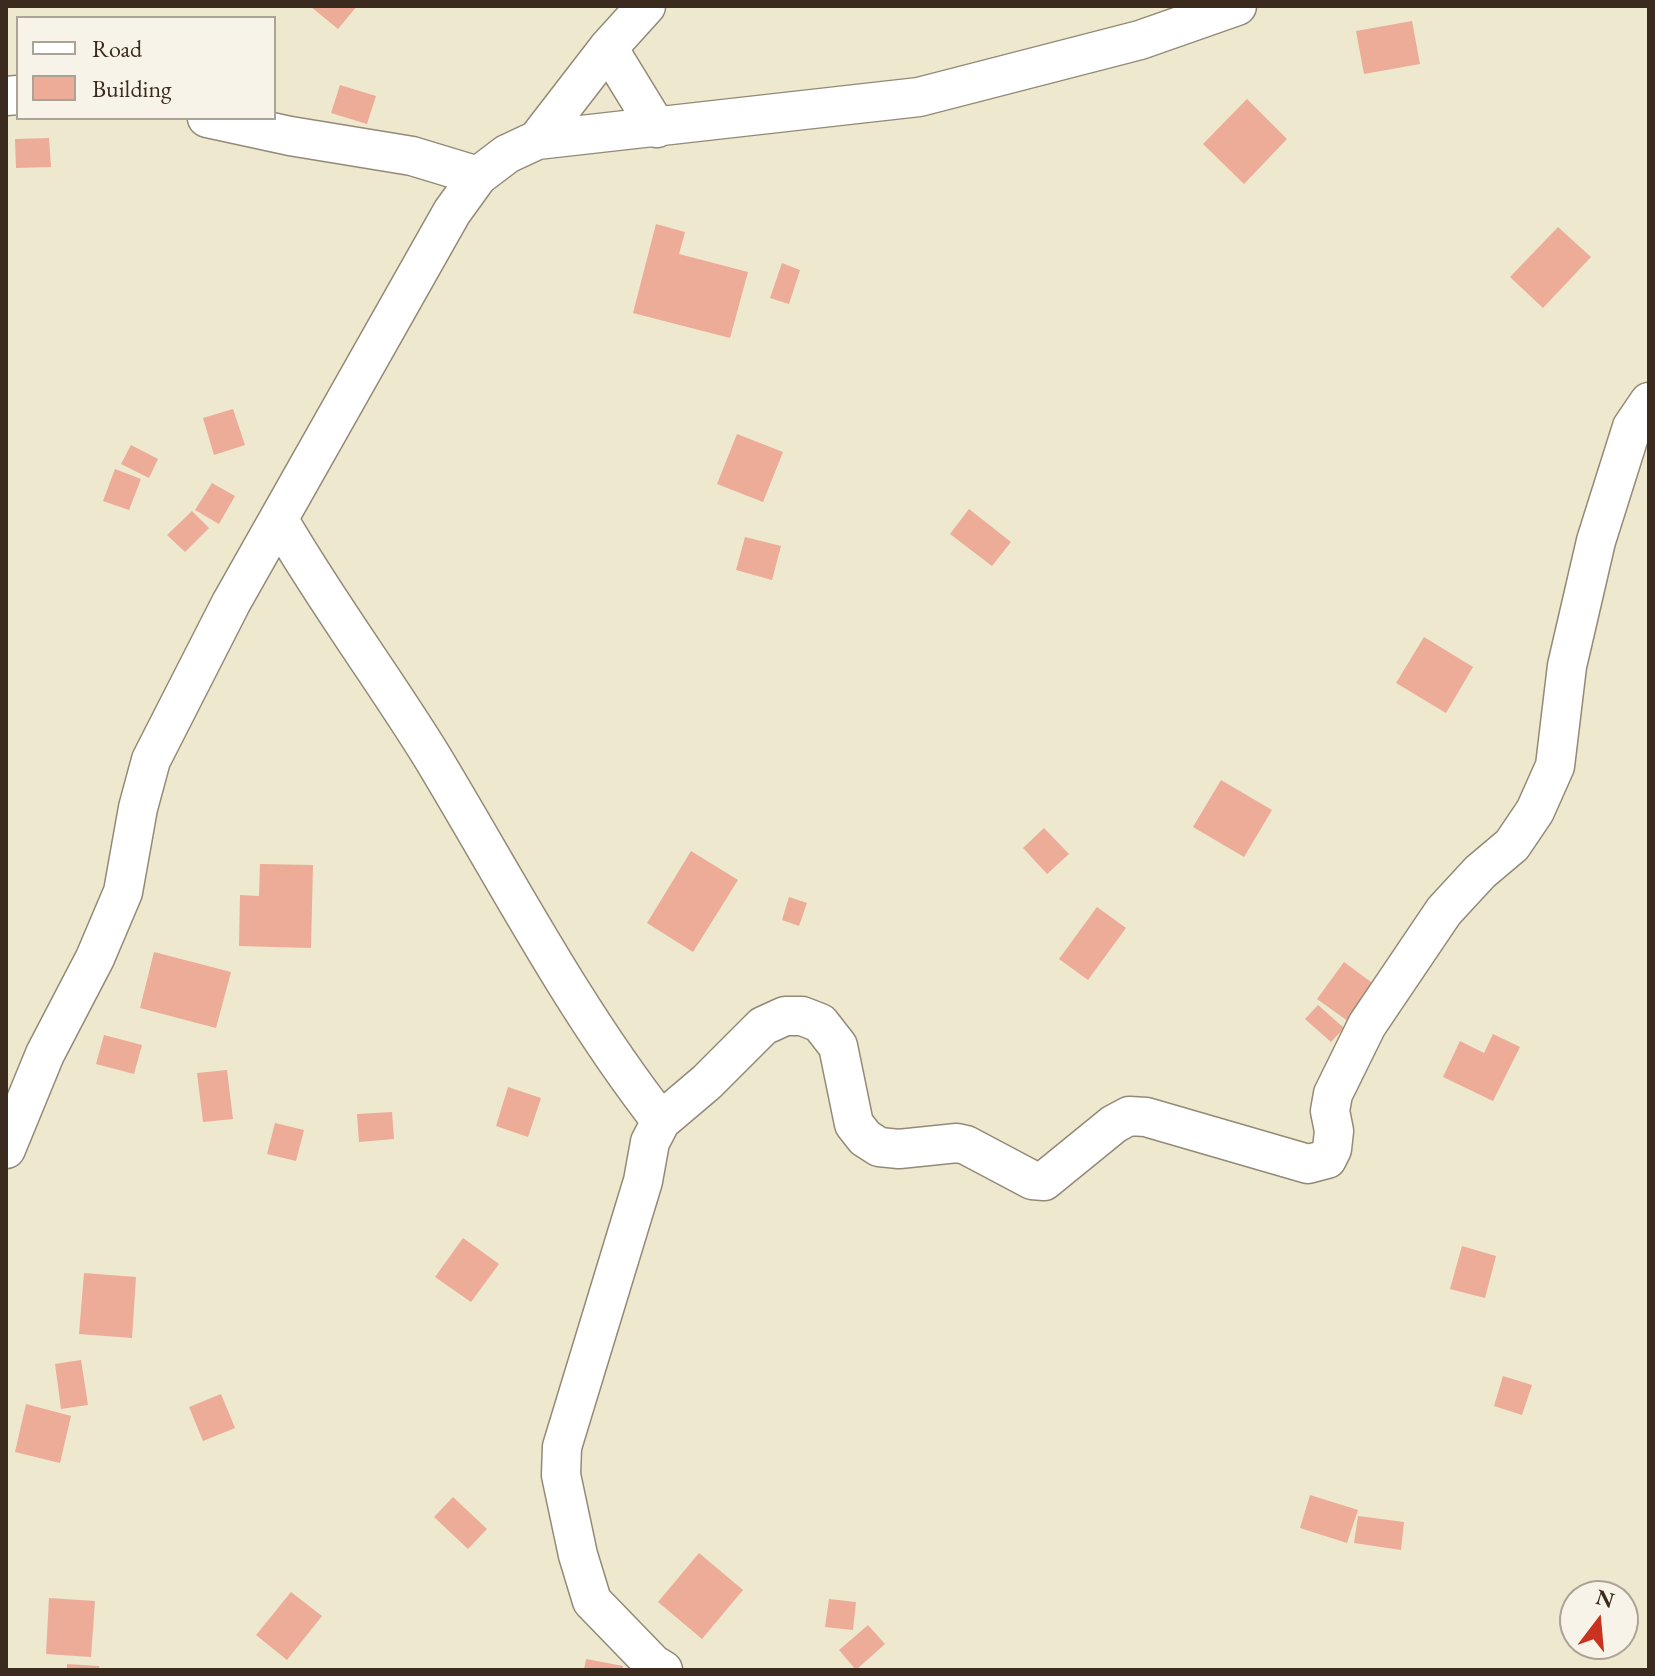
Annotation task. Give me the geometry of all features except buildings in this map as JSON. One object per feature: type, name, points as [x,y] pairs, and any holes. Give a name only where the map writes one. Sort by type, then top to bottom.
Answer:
[{"type":"street","points":[[537,140],[608,48],[646,6]]},
{"type":"street","points":[[6,1149],[45,1054],[95,958],[123,892],[138,808],[151,760],[231,603],[452,212],[478,176],[507,154],[537,140],[919,97],[1140,40],[1237,6]]},
{"type":"street","points":[[608,48],[657,128]]},
{"type":"street","points":[[216,120],[412,156],[478,176]]},
{"type":"street","points":[[663,1670],[653,1664],[592,1601],[578,1555],[561,1475],[562,1447],[643,1181],[650,1142],[661,1121],[707,1082],[763,1026],[785,1016],[802,1016],[820,1023],[838,1046],[854,1124],[865,1138],[879,1147],[899,1149],[957,1143],[1032,1180],[1044,1181],[1114,1124],[1129,1116],[1146,1117],[1308,1164],[1327,1159],[1332,1149],[1334,1131],[1330,1111],[1333,1094],[1367,1025],[1444,911],[1480,872],[1512,845],[1535,811],[1555,766],[1567,666],[1596,541],[1632,427],[1649,402]]},
{"type":"street","points":[[279,520],[430,754],[550,960],[661,1121]]}]
